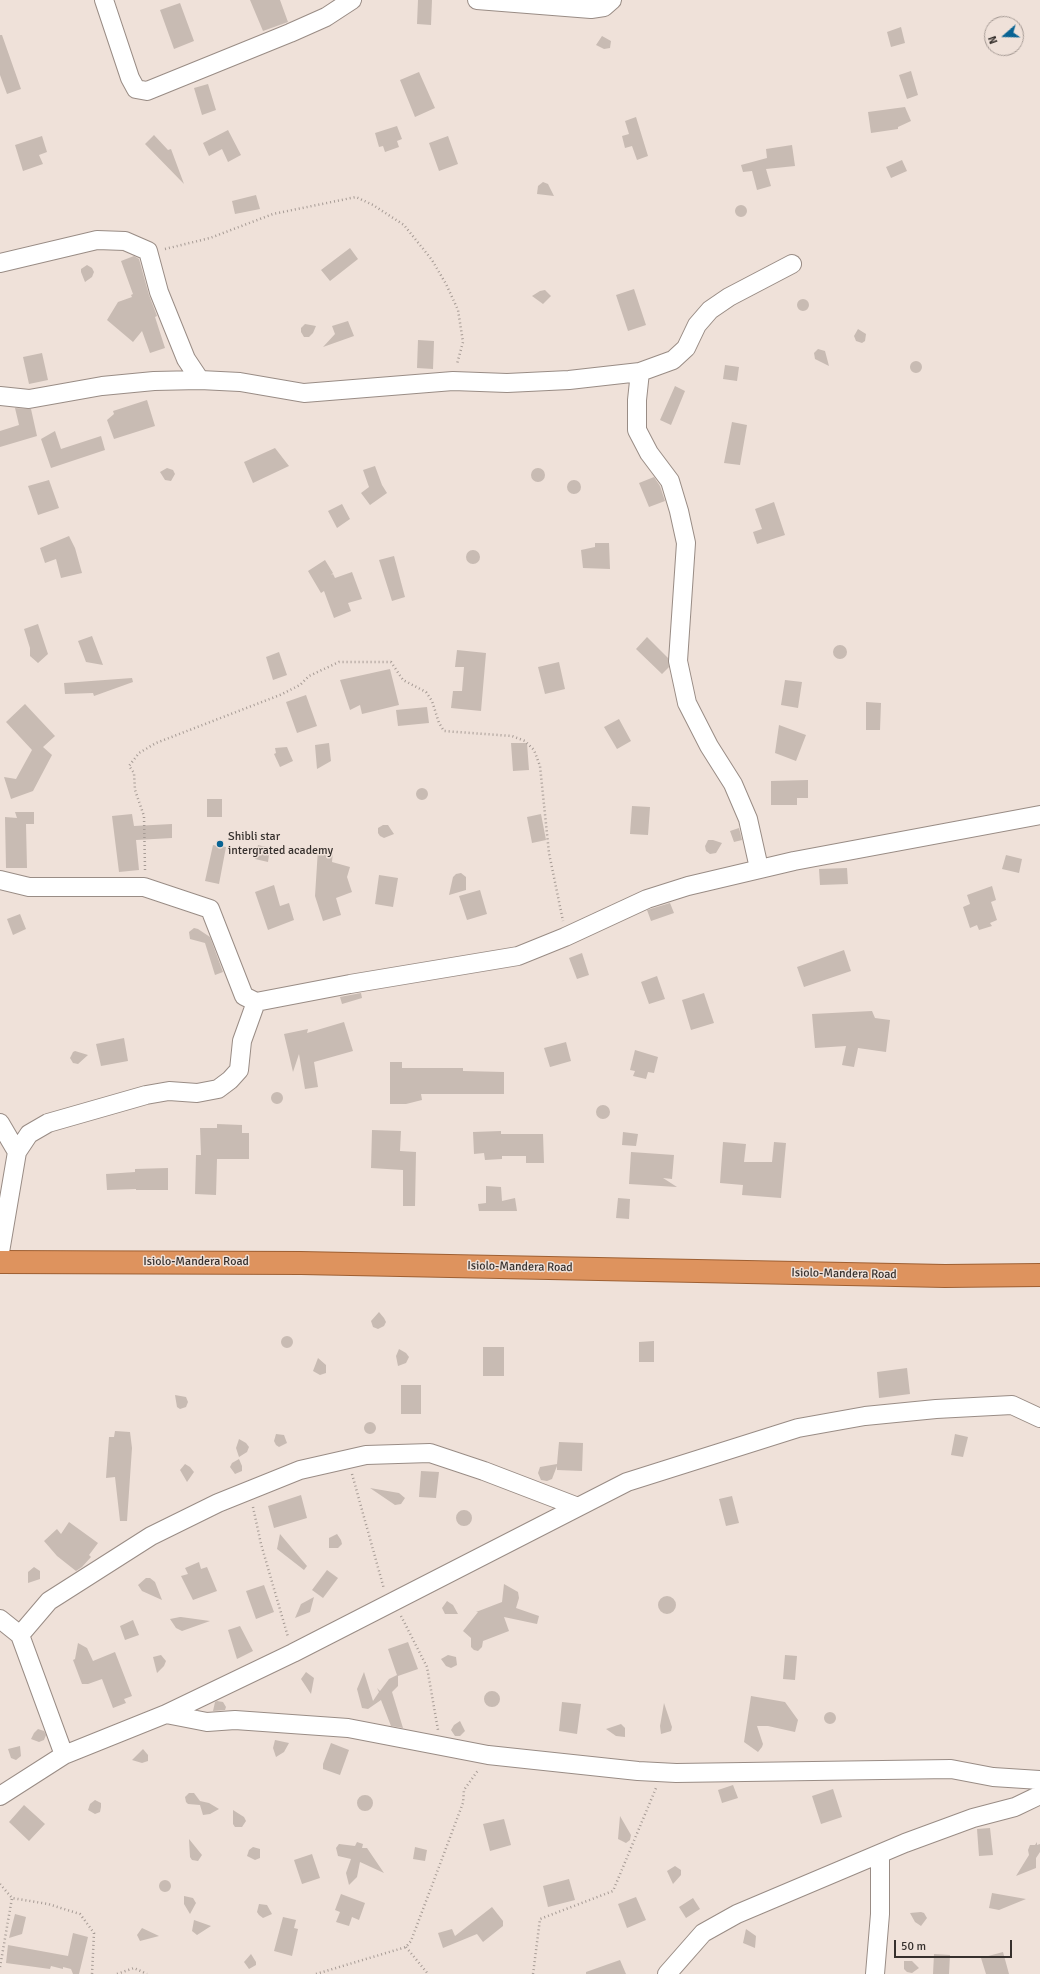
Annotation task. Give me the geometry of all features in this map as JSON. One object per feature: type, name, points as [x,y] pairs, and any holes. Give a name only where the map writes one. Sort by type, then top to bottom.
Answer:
[{"type":"highway","name":"Isiolo-Mandera Road","points":[[0,1262],[301,1263],[945,1276],[1040,1275]]},
{"type":"street","points":[[104,0],[130,78],[136,89],[147,91],[297,30],[326,17],[352,0]]},
{"type":"street","points":[[477,0],[591,9],[604,7],[612,0]]},
{"type":"street","points":[[0,263],[97,240],[124,241],[148,251],[162,299],[186,359],[200,380]]},
{"type":"street","points":[[0,396],[29,399],[102,386],[154,381],[200,380],[240,382],[304,393],[454,381],[507,382],[569,380],[640,372],[673,360],[686,348],[697,325],[710,310],[729,297],[792,264]]},
{"type":"street","points":[[640,372],[637,400],[637,430],[649,453],[670,481],[679,510],[686,543],[678,661],[687,703],[709,746],[733,784],[748,819],[758,868]]},
{"type":"street","points":[[0,880],[29,886],[144,887],[210,909],[244,996],[256,1002],[350,984],[518,956],[565,937],[647,899],[758,868],[1040,815]]},
{"type":"street","points":[[0,1252],[18,1152],[29,1134],[48,1123],[146,1095],[169,1091],[197,1093],[218,1089],[230,1080],[239,1070],[242,1041],[256,1002]]},
{"type":"street","points":[[0,1123],[18,1152]]},
{"type":"street","points":[[0,1796],[64,1755],[166,1714],[293,1653],[627,1482],[798,1428],[866,1416],[936,1409],[1012,1405],[1040,1418]]},
{"type":"street","points":[[20,1635],[49,1601],[98,1568],[151,1536],[218,1503],[300,1470],[349,1461],[366,1456],[430,1453],[484,1471],[578,1507]]},
{"type":"street","points":[[0,1619],[20,1635],[64,1755]]},
{"type":"street","points":[[166,1714],[208,1722],[235,1720],[348,1728],[488,1755],[565,1764],[663,1772],[951,1769],[993,1777],[1040,1780]]},
{"type":"street","points":[[667,1974],[703,1933],[736,1914],[905,1843],[973,1818],[1015,1807],[1040,1795]]},
{"type":"street","points":[[875,1974],[880,1914],[880,1854]]},
{"type":"path","points":[[148,251],[175,248],[210,238],[273,214],[356,197],[373,205],[404,225],[432,260],[446,284],[458,310],[463,342],[454,381]]},
{"type":"path","points":[[144,887],[144,816],[135,790],[134,773],[129,766],[139,752],[156,743],[280,695],[300,686],[309,676],[339,662],[391,662],[403,680],[426,692],[432,701],[439,723],[444,731],[512,736],[525,741],[534,750],[540,766],[549,853],[562,909],[565,937]]},
{"type":"path","points":[[349,1461],[360,1507],[391,1603],[428,1667],[440,1746]]},
{"type":"path","points":[[249,1490],[261,1544],[293,1653]]},
{"type":"path","points":[[316,1974],[406,1947],[411,1941],[463,1803],[464,1790],[488,1755]]},
{"type":"path","points":[[533,1974],[540,1919],[613,1891],[663,1772]]},
{"type":"path","points":[[0,1884],[12,1898],[48,1904],[80,1914],[94,1933],[92,1974]]},
{"type":"path","points":[[0,1967],[12,1898]]},
{"type":"path","points":[[406,1947],[428,1974]]},
{"type":"path","points":[[117,1974],[134,1968],[147,1974]]},
{"type":"building","points":[[250,0],[280,0],[288,22],[263,31]]},
{"type":"building","points":[[418,0],[432,0],[431,25],[417,24]]},
{"type":"building","points":[[180,3],[194,41],[174,49],[160,10]]},
{"type":"building","points":[[901,27],[905,43],[891,47],[887,32]]},
{"type":"building","points":[[0,35],[2,35],[21,89],[7,94],[0,75]]},
{"type":"building","points":[[602,36],[611,41],[610,48],[604,49],[596,45]]},
{"type":"building","points":[[911,71],[918,95],[907,99],[899,75]]},
{"type":"building","points":[[419,72],[435,108],[415,117],[400,80]]},
{"type":"building","points":[[208,84],[216,110],[202,115],[194,88]]},
{"type":"building","points":[[905,107],[911,121],[898,127],[898,129],[871,133],[868,112]]},
{"type":"building","points":[[636,117],[648,156],[637,160],[632,146],[625,148],[622,136],[629,134],[625,121]]},
{"type":"building","points":[[397,126],[402,139],[397,141],[399,147],[385,152],[383,146],[379,147],[375,133]]},
{"type":"building","points":[[228,130],[241,155],[228,162],[222,149],[209,156],[203,143]]},
{"type":"building","points":[[154,135],[168,150],[171,149],[184,184],[145,144]]},
{"type":"building","points":[[42,136],[47,152],[39,155],[43,164],[23,171],[15,145]]},
{"type":"building","points":[[448,136],[458,164],[439,171],[429,143]]},
{"type":"building","points":[[792,145],[795,166],[766,169],[771,186],[757,190],[752,171],[743,172],[741,165],[767,158],[766,149]]},
{"type":"building","points":[[902,160],[907,171],[891,178],[886,167]]},
{"type":"building","points":[[543,182],[548,184],[554,196],[537,194],[538,186]]},
{"type":"building","points":[[256,195],[260,209],[235,214],[232,201]]},
{"type":"building","points":[[743,205],[746,206],[746,216],[739,217],[736,216],[735,209],[736,206]]},
{"type":"building","points":[[350,248],[358,259],[330,281],[321,270]]},
{"type":"building","points":[[134,256],[139,259],[149,295],[157,316],[155,317],[165,348],[150,353],[142,331],[133,342],[107,320],[118,302],[132,297],[131,295],[133,294],[121,261]]},
{"type":"building","points":[[87,265],[92,268],[94,272],[92,277],[85,282],[81,269]]},
{"type":"building","points":[[634,289],[646,325],[628,331],[616,295]]},
{"type":"building","points":[[545,290],[551,296],[543,304],[532,296],[540,291]]},
{"type":"building","points":[[805,299],[808,300],[808,310],[801,311],[798,310],[797,303],[798,300]]},
{"type":"building","points":[[348,321],[354,336],[323,347],[335,334],[332,326]]},
{"type":"building","points":[[305,324],[316,326],[313,333],[309,337],[304,337],[301,332],[301,328]]},
{"type":"building","points":[[858,329],[866,334],[865,341],[862,343],[856,341],[854,336]]},
{"type":"building","points":[[418,340],[434,341],[433,369],[417,368]]},
{"type":"building","points":[[818,349],[825,351],[829,366],[815,359],[814,353]]},
{"type":"building","points":[[42,353],[48,380],[29,384],[23,357]]},
{"type":"building","points":[[918,361],[921,362],[921,372],[914,373],[911,372],[910,365],[911,362]]},
{"type":"building","points":[[725,365],[739,367],[737,381],[723,379]]},
{"type":"building","points":[[675,386],[685,391],[671,425],[660,420]]},
{"type":"building","points":[[147,400],[155,426],[114,439],[107,420],[114,414],[113,411]]},
{"type":"building","points":[[15,408],[31,409],[37,436],[0,447],[0,431],[19,425]]},
{"type":"building","points":[[732,422],[747,425],[740,465],[724,463]]},
{"type":"building","points":[[55,431],[61,449],[101,436],[105,450],[51,468],[41,439]]},
{"type":"building","points":[[275,448],[289,466],[253,483],[244,462]]},
{"type":"building","points":[[375,466],[382,485],[387,493],[370,505],[361,493],[369,487],[363,470]]},
{"type":"building","points":[[167,468],[173,470],[175,474],[171,481],[165,480],[160,472]]},
{"type":"building","points":[[538,468],[543,470],[545,475],[543,480],[538,482],[533,480],[531,475],[533,470]]},
{"type":"building","points":[[654,477],[660,486],[665,501],[649,507],[639,483]]},
{"type":"building","points":[[49,480],[59,508],[38,515],[28,486]]},
{"type":"building","points":[[574,480],[579,482],[581,487],[579,492],[574,494],[569,492],[567,487],[569,482]]},
{"type":"building","points":[[774,502],[785,535],[757,544],[753,532],[762,529],[755,509]]},
{"type":"building","points":[[342,504],[350,519],[337,528],[328,511]]},
{"type":"building","points":[[69,536],[75,548],[82,573],[61,578],[56,559],[45,563],[40,548]]},
{"type":"building","points":[[595,543],[609,543],[610,569],[583,568],[581,550],[595,547]]},
{"type":"building","points":[[473,550],[478,552],[480,557],[478,562],[473,564],[468,562],[466,557],[468,552]]},
{"type":"building","points":[[394,556],[405,597],[392,601],[379,560]]},
{"type":"building","points":[[325,560],[333,573],[331,575],[333,574],[335,578],[352,572],[362,599],[348,603],[351,611],[334,618],[324,591],[321,593],[308,571]]},
{"type":"building","points":[[38,624],[48,654],[38,663],[30,656],[30,648],[24,629]]},
{"type":"building","points":[[92,636],[103,665],[86,662],[78,641]]},
{"type":"building","points":[[647,637],[668,658],[669,667],[662,674],[636,649]]},
{"type":"building","points":[[840,645],[845,647],[847,652],[845,657],[840,659],[835,657],[833,652],[835,647]]},
{"type":"building","points":[[457,650],[486,653],[481,711],[451,708],[453,691],[462,691],[464,667],[455,667]]},
{"type":"building","points":[[279,652],[287,675],[273,680],[266,657]]},
{"type":"building","points":[[559,662],[565,689],[545,694],[538,667]]},
{"type":"building","points":[[390,669],[399,705],[362,714],[360,705],[350,710],[340,680]]},
{"type":"building","points":[[132,678],[133,682],[94,696],[93,693],[65,694],[64,683]]},
{"type":"building","points":[[785,680],[802,682],[798,708],[781,705]]},
{"type":"building","points":[[306,695],[317,726],[297,733],[286,702]]},
{"type":"building","points":[[866,702],[881,703],[880,730],[866,730]]},
{"type":"building","points":[[25,704],[55,736],[43,747],[52,755],[33,791],[11,799],[4,777],[16,779],[32,750],[6,722]]},
{"type":"building","points":[[427,707],[429,723],[398,726],[396,710]]},
{"type":"building","points":[[619,719],[631,741],[617,749],[604,727]]},
{"type":"building","points":[[779,725],[806,735],[796,761],[775,753]]},
{"type":"building","points":[[329,743],[331,761],[317,769],[315,745]]},
{"type":"building","points":[[511,743],[527,743],[529,770],[513,771]]},
{"type":"building","points":[[287,747],[293,761],[280,767],[274,754],[276,753],[275,748]]},
{"type":"building","points":[[808,780],[808,798],[797,798],[797,805],[771,805],[771,781]]},
{"type":"building","points":[[424,788],[427,789],[427,799],[420,800],[417,799],[416,792],[417,789]]},
{"type":"building","points":[[207,799],[222,799],[222,817],[207,817]]},
{"type":"building","points":[[632,806],[650,807],[648,835],[630,834]]},
{"type":"building","points":[[15,812],[34,812],[34,824],[26,824],[27,868],[6,868],[5,817],[17,818]]},
{"type":"building","points":[[132,814],[134,826],[172,824],[172,838],[136,840],[139,870],[119,872],[112,816]]},
{"type":"building","points":[[541,814],[546,840],[532,843],[527,817]]},
{"type":"building","points":[[383,825],[388,825],[394,834],[384,838],[380,836],[378,833],[378,828]]},
{"type":"building","points":[[739,828],[742,840],[734,842],[730,831]]},
{"type":"building","points":[[708,840],[722,843],[716,853],[710,854],[706,851],[705,846]]},
{"type":"building","points":[[213,845],[226,847],[219,884],[205,881]]},
{"type":"building","points":[[258,845],[270,848],[268,862],[255,859]]},
{"type":"building","points":[[318,849],[333,851],[332,862],[350,867],[347,877],[352,892],[336,898],[341,915],[323,921],[315,896]]},
{"type":"building","points":[[1006,855],[1022,859],[1019,873],[1002,869]]},
{"type":"building","points":[[847,868],[848,884],[820,885],[819,869]]},
{"type":"building","points":[[461,873],[466,877],[466,890],[449,895],[453,877],[456,874]]},
{"type":"building","points":[[379,875],[398,878],[393,907],[375,904]]},
{"type":"building","points":[[274,885],[280,906],[289,903],[294,920],[268,930],[255,892]]},
{"type":"building","points":[[992,886],[996,900],[991,902],[997,920],[990,923],[992,926],[979,930],[977,925],[970,928],[963,907],[970,904],[967,895]]},
{"type":"building","points":[[480,890],[487,914],[467,920],[459,896]]},
{"type":"building","points":[[670,903],[674,913],[651,921],[647,910]]},
{"type":"building","points":[[20,914],[26,929],[13,935],[7,919]]},
{"type":"building","points":[[194,928],[210,937],[223,972],[215,975],[205,943],[190,939],[189,932]]},
{"type":"building","points":[[844,950],[851,971],[804,987],[797,967]]},
{"type":"building","points":[[582,953],[589,975],[577,979],[569,958]]},
{"type":"building","points":[[657,976],[665,999],[649,1004],[641,982]]},
{"type":"building","points":[[361,993],[362,998],[342,1004],[340,997]]},
{"type":"building","points":[[704,993],[714,1023],[691,1030],[682,1000]]},
{"type":"building","points":[[872,1011],[875,1018],[890,1020],[886,1052],[858,1048],[854,1067],[842,1065],[846,1046],[815,1048],[812,1014]]},
{"type":"building","points":[[344,1022],[353,1051],[314,1062],[318,1087],[305,1089],[299,1054],[293,1072],[284,1034],[308,1029],[307,1033]]},
{"type":"building","points":[[124,1038],[128,1061],[101,1066],[96,1044]]},
{"type":"building","points":[[566,1042],[571,1061],[550,1067],[544,1048]]},
{"type":"building","points":[[635,1050],[658,1057],[654,1073],[648,1072],[646,1079],[633,1076],[635,1071],[630,1070]]},
{"type":"building","points":[[75,1051],[88,1055],[78,1064],[73,1063],[70,1058]]},
{"type":"building","points":[[390,1062],[402,1062],[402,1068],[463,1068],[463,1071],[504,1072],[504,1094],[421,1094],[422,1100],[406,1104],[390,1104]]},
{"type":"building","points":[[279,1092],[282,1093],[282,1103],[275,1104],[272,1103],[271,1096],[272,1093]]},
{"type":"building","points":[[603,1105],[608,1107],[610,1112],[608,1117],[603,1119],[598,1117],[596,1112],[598,1107]]},
{"type":"building","points":[[217,1124],[242,1125],[242,1133],[249,1133],[249,1159],[217,1159],[216,1195],[195,1194],[196,1155],[201,1155],[200,1128],[217,1128]]},
{"type":"building","points":[[372,1130],[401,1131],[400,1151],[416,1152],[415,1206],[403,1206],[403,1170],[371,1168]]},
{"type":"building","points":[[501,1131],[501,1134],[543,1134],[544,1163],[526,1163],[526,1156],[502,1156],[502,1159],[485,1160],[484,1153],[474,1154],[473,1132]]},
{"type":"building","points":[[623,1132],[638,1134],[636,1146],[622,1145]]},
{"type":"building","points":[[723,1142],[746,1144],[744,1162],[772,1162],[774,1142],[786,1143],[781,1198],[742,1195],[743,1185],[720,1183]]},
{"type":"building","points":[[631,1152],[674,1155],[672,1179],[663,1178],[677,1187],[629,1184]]},
{"type":"building","points":[[168,1168],[168,1190],[107,1190],[106,1174],[135,1172],[135,1169]]},
{"type":"building","points":[[486,1186],[501,1187],[502,1201],[515,1198],[517,1211],[479,1211],[478,1204],[486,1203]]},
{"type":"building","points":[[618,1198],[630,1199],[629,1219],[616,1218]]},
{"type":"building","points":[[379,1312],[386,1322],[384,1326],[378,1329],[373,1327],[371,1321]]},
{"type":"building","points":[[285,1336],[289,1336],[293,1342],[289,1348],[285,1348],[281,1344],[281,1340]]},
{"type":"building","points":[[654,1341],[654,1362],[639,1362],[639,1342]]},
{"type":"building","points":[[483,1347],[504,1347],[504,1376],[483,1376]]},
{"type":"building","points":[[399,1349],[406,1353],[409,1357],[406,1363],[398,1366],[396,1356]]},
{"type":"building","points":[[318,1358],[326,1365],[326,1373],[320,1375],[313,1371]]},
{"type":"building","points":[[907,1368],[910,1394],[879,1398],[877,1372]]},
{"type":"building","points":[[401,1385],[421,1385],[421,1414],[401,1414]]},
{"type":"building","points":[[175,1395],[186,1397],[188,1402],[186,1407],[180,1409],[177,1407]]},
{"type":"building","points":[[368,1422],[372,1422],[376,1428],[372,1434],[368,1434],[364,1430],[364,1426]]},
{"type":"building","points":[[115,1431],[130,1432],[132,1448],[127,1521],[120,1521],[115,1477],[106,1478],[109,1437],[114,1437]]},
{"type":"building","points":[[276,1434],[284,1435],[287,1443],[279,1447],[276,1445],[274,1441]]},
{"type":"building","points":[[955,1434],[968,1437],[963,1457],[951,1455]]},
{"type":"building","points":[[239,1439],[246,1443],[249,1447],[247,1452],[239,1457],[236,1448]]},
{"type":"building","points":[[559,1442],[583,1443],[582,1471],[557,1470],[557,1466],[552,1479],[547,1481],[541,1480],[538,1473],[540,1467],[557,1464]]},
{"type":"building","points":[[239,1459],[242,1466],[242,1471],[235,1474],[230,1467],[232,1463]]},
{"type":"building","points":[[185,1464],[194,1472],[187,1482],[180,1470]]},
{"type":"building","points":[[421,1471],[439,1472],[436,1498],[419,1497]]},
{"type":"building","points":[[370,1488],[399,1493],[405,1498],[401,1504],[395,1505]]},
{"type":"building","points":[[301,1495],[307,1518],[274,1528],[268,1506]]},
{"type":"building","points":[[732,1496],[739,1523],[726,1526],[719,1499]]},
{"type":"building","points":[[461,1510],[467,1510],[472,1515],[470,1524],[467,1526],[461,1526],[456,1521],[456,1515]]},
{"type":"building","points":[[69,1522],[98,1543],[89,1555],[91,1557],[76,1571],[57,1556],[44,1541],[57,1529],[61,1534]]},
{"type":"building","points":[[280,1534],[307,1566],[304,1570],[277,1549]]},
{"type":"building","points":[[337,1534],[342,1544],[338,1548],[329,1548],[329,1538]]},
{"type":"building","points":[[199,1562],[201,1569],[207,1567],[217,1591],[193,1600],[181,1576],[188,1574],[185,1568]]},
{"type":"building","points":[[34,1567],[40,1571],[40,1579],[28,1583],[28,1572]]},
{"type":"building","points":[[327,1570],[338,1578],[323,1598],[312,1590]]},
{"type":"building","points":[[146,1578],[150,1578],[155,1582],[162,1600],[142,1591],[138,1585]]},
{"type":"building","points":[[504,1584],[518,1592],[519,1598],[516,1608],[539,1616],[537,1624],[504,1617],[509,1631],[483,1641],[482,1647],[478,1651],[474,1650],[471,1647],[471,1638],[463,1631],[478,1612],[476,1612],[502,1602]]},
{"type":"building","points":[[264,1585],[274,1612],[256,1619],[246,1591]]},
{"type":"building","points":[[667,1596],[673,1599],[676,1605],[673,1611],[667,1614],[661,1611],[658,1605],[661,1599]]},
{"type":"building","points":[[314,1597],[310,1612],[295,1618],[301,1604]]},
{"type":"building","points":[[447,1601],[453,1605],[458,1614],[445,1614],[442,1608]]},
{"type":"building","points":[[180,1617],[210,1621],[182,1631],[176,1628],[170,1619]]},
{"type":"building","points":[[133,1620],[139,1635],[125,1640],[120,1626]]},
{"type":"building","points":[[240,1626],[253,1651],[237,1659],[228,1630]]},
{"type":"building","points":[[408,1642],[418,1669],[398,1676],[398,1686],[392,1692],[403,1728],[391,1726],[381,1700],[368,1709],[362,1708],[357,1689],[364,1672],[373,1701],[379,1692],[377,1688],[380,1691],[389,1679],[397,1675],[388,1649]]},
{"type":"building","points":[[78,1643],[87,1648],[93,1661],[115,1652],[132,1696],[124,1699],[126,1703],[113,1708],[102,1679],[88,1684],[82,1684],[73,1660],[75,1659]]},
{"type":"building","points":[[161,1655],[166,1661],[164,1666],[157,1673],[153,1657]]},
{"type":"building","points":[[448,1655],[456,1657],[457,1665],[451,1668],[446,1666],[441,1659]]},
{"type":"building","points":[[785,1655],[797,1656],[795,1680],[783,1679]]},
{"type":"building","points":[[306,1672],[314,1678],[311,1694],[301,1679]]},
{"type":"building","points":[[489,1691],[495,1691],[500,1696],[498,1705],[495,1707],[489,1707],[484,1702],[484,1696]]},
{"type":"building","points":[[751,1696],[785,1702],[798,1720],[795,1732],[768,1726],[757,1726],[763,1744],[758,1752],[744,1742]]},
{"type":"building","points":[[215,1702],[223,1702],[226,1707],[225,1710],[213,1711]]},
{"type":"building","points":[[562,1702],[581,1704],[577,1734],[559,1731]]},
{"type":"building","points":[[664,1703],[672,1727],[671,1731],[661,1734],[660,1726]]},
{"type":"building","points":[[828,1712],[832,1712],[836,1718],[832,1724],[828,1724],[824,1720],[824,1716]]},
{"type":"building","points":[[460,1721],[465,1731],[460,1736],[455,1736],[451,1730],[454,1725]]},
{"type":"building","points":[[621,1724],[625,1728],[625,1737],[616,1736],[606,1729]]},
{"type":"building","points":[[38,1729],[44,1731],[46,1735],[44,1740],[39,1742],[31,1739]]},
{"type":"building","points":[[275,1740],[289,1743],[284,1752],[276,1757],[273,1748]]},
{"type":"building","points":[[331,1743],[349,1750],[340,1775],[323,1769],[323,1764]]},
{"type":"building","points":[[20,1746],[21,1756],[16,1760],[11,1758],[8,1749]]},
{"type":"building","points":[[143,1749],[148,1755],[148,1761],[142,1763],[132,1760]]},
{"type":"building","points":[[733,1785],[738,1798],[722,1803],[718,1790]]},
{"type":"building","points":[[833,1789],[842,1817],[821,1824],[812,1796]]},
{"type":"building","points":[[189,1793],[194,1793],[200,1801],[209,1803],[219,1809],[210,1814],[203,1815],[200,1805],[188,1804],[186,1802],[185,1797]]},
{"type":"building","points":[[365,1795],[371,1797],[373,1803],[371,1809],[365,1811],[359,1809],[357,1803],[359,1797]]},
{"type":"building","points":[[95,1800],[101,1803],[101,1807],[100,1812],[95,1814],[88,1810],[90,1804]]},
{"type":"building","points":[[24,1805],[45,1824],[29,1841],[9,1822]]},
{"type":"building","points":[[233,1810],[244,1817],[246,1821],[242,1827],[235,1827],[233,1824]]},
{"type":"building","points":[[620,1816],[631,1835],[630,1840],[626,1843],[618,1839]]},
{"type":"building","points":[[504,1819],[511,1845],[490,1851],[483,1824]]},
{"type":"building","points":[[990,1828],[993,1855],[979,1856],[977,1829]]},
{"type":"building","points":[[189,1839],[202,1855],[198,1861],[192,1860],[190,1857]]},
{"type":"building","points":[[357,1842],[363,1844],[362,1848],[367,1848],[384,1873],[360,1862],[357,1877],[349,1885],[346,1873],[351,1859],[338,1856],[336,1848],[339,1844],[355,1846]]},
{"type":"building","points":[[1037,1842],[1037,1845],[1040,1844],[1040,1852],[1036,1858],[1036,1868],[1016,1876],[1029,1855],[1028,1850],[1030,1845],[1035,1845]]},
{"type":"building","points":[[253,1847],[260,1849],[260,1858],[255,1860],[247,1856],[249,1850]]},
{"type":"building","points":[[415,1847],[427,1850],[425,1861],[413,1859]]},
{"type":"building","points":[[312,1854],[320,1878],[302,1884],[294,1860]]},
{"type":"building","points":[[675,1866],[681,1870],[681,1875],[673,1884],[667,1871]]},
{"type":"building","points":[[569,1879],[575,1900],[548,1907],[543,1886]]},
{"type":"building","points":[[163,1880],[167,1880],[171,1886],[167,1892],[163,1892],[159,1888],[159,1884]]},
{"type":"building","points":[[992,1893],[1026,1899],[999,1910],[989,1908]]},
{"type":"building","points":[[341,1894],[365,1903],[359,1920],[352,1917],[349,1926],[336,1922],[340,1912],[335,1910]]},
{"type":"building","points":[[184,1896],[193,1898],[196,1903],[190,1914],[184,1904]]},
{"type":"building","points":[[636,1897],[646,1920],[627,1928],[618,1904]]},
{"type":"building","points":[[693,1898],[700,1909],[686,1918],[679,1907]]},
{"type":"building","points":[[259,1904],[267,1905],[272,1914],[263,1918],[259,1915],[257,1912]]},
{"type":"building","points":[[492,1907],[503,1921],[503,1926],[483,1942],[477,1934],[443,1948],[438,1933],[452,1929],[455,1936]]},
{"type":"building","points":[[910,1913],[924,1913],[927,1918],[921,1926],[915,1922]]},
{"type":"building","points":[[15,1914],[26,1917],[22,1934],[9,1938]]},
{"type":"building","points":[[283,1917],[296,1920],[294,1928],[298,1929],[292,1956],[274,1951]]},
{"type":"building","points":[[194,1920],[211,1926],[197,1935],[192,1931]]},
{"type":"building","points":[[142,1928],[159,1936],[140,1941],[137,1935]]},
{"type":"building","points":[[746,1929],[756,1936],[755,1948],[743,1943]]},
{"type":"building","points":[[73,1933],[88,1937],[79,1974],[73,1974],[71,1969],[63,1967],[63,1969],[51,1966],[50,1969],[6,1963],[8,1945],[68,1956]]},
{"type":"building","points":[[1003,1952],[1009,1974],[986,1974],[981,1958]]},
{"type":"building","points":[[251,1954],[256,1962],[256,1965],[249,1969],[244,1962]]},
{"type":"building","points":[[934,1954],[950,1955],[949,1974],[933,1974]]},
{"type":"building","points":[[620,1960],[626,1974],[586,1974],[586,1972]]},
{"type":"building","points":[[904,1961],[912,1961],[919,1968],[912,1973],[907,1972],[904,1969]]},
{"type":"place","name":"Shibli star intergrated academy","points":[[220,844]]}]
